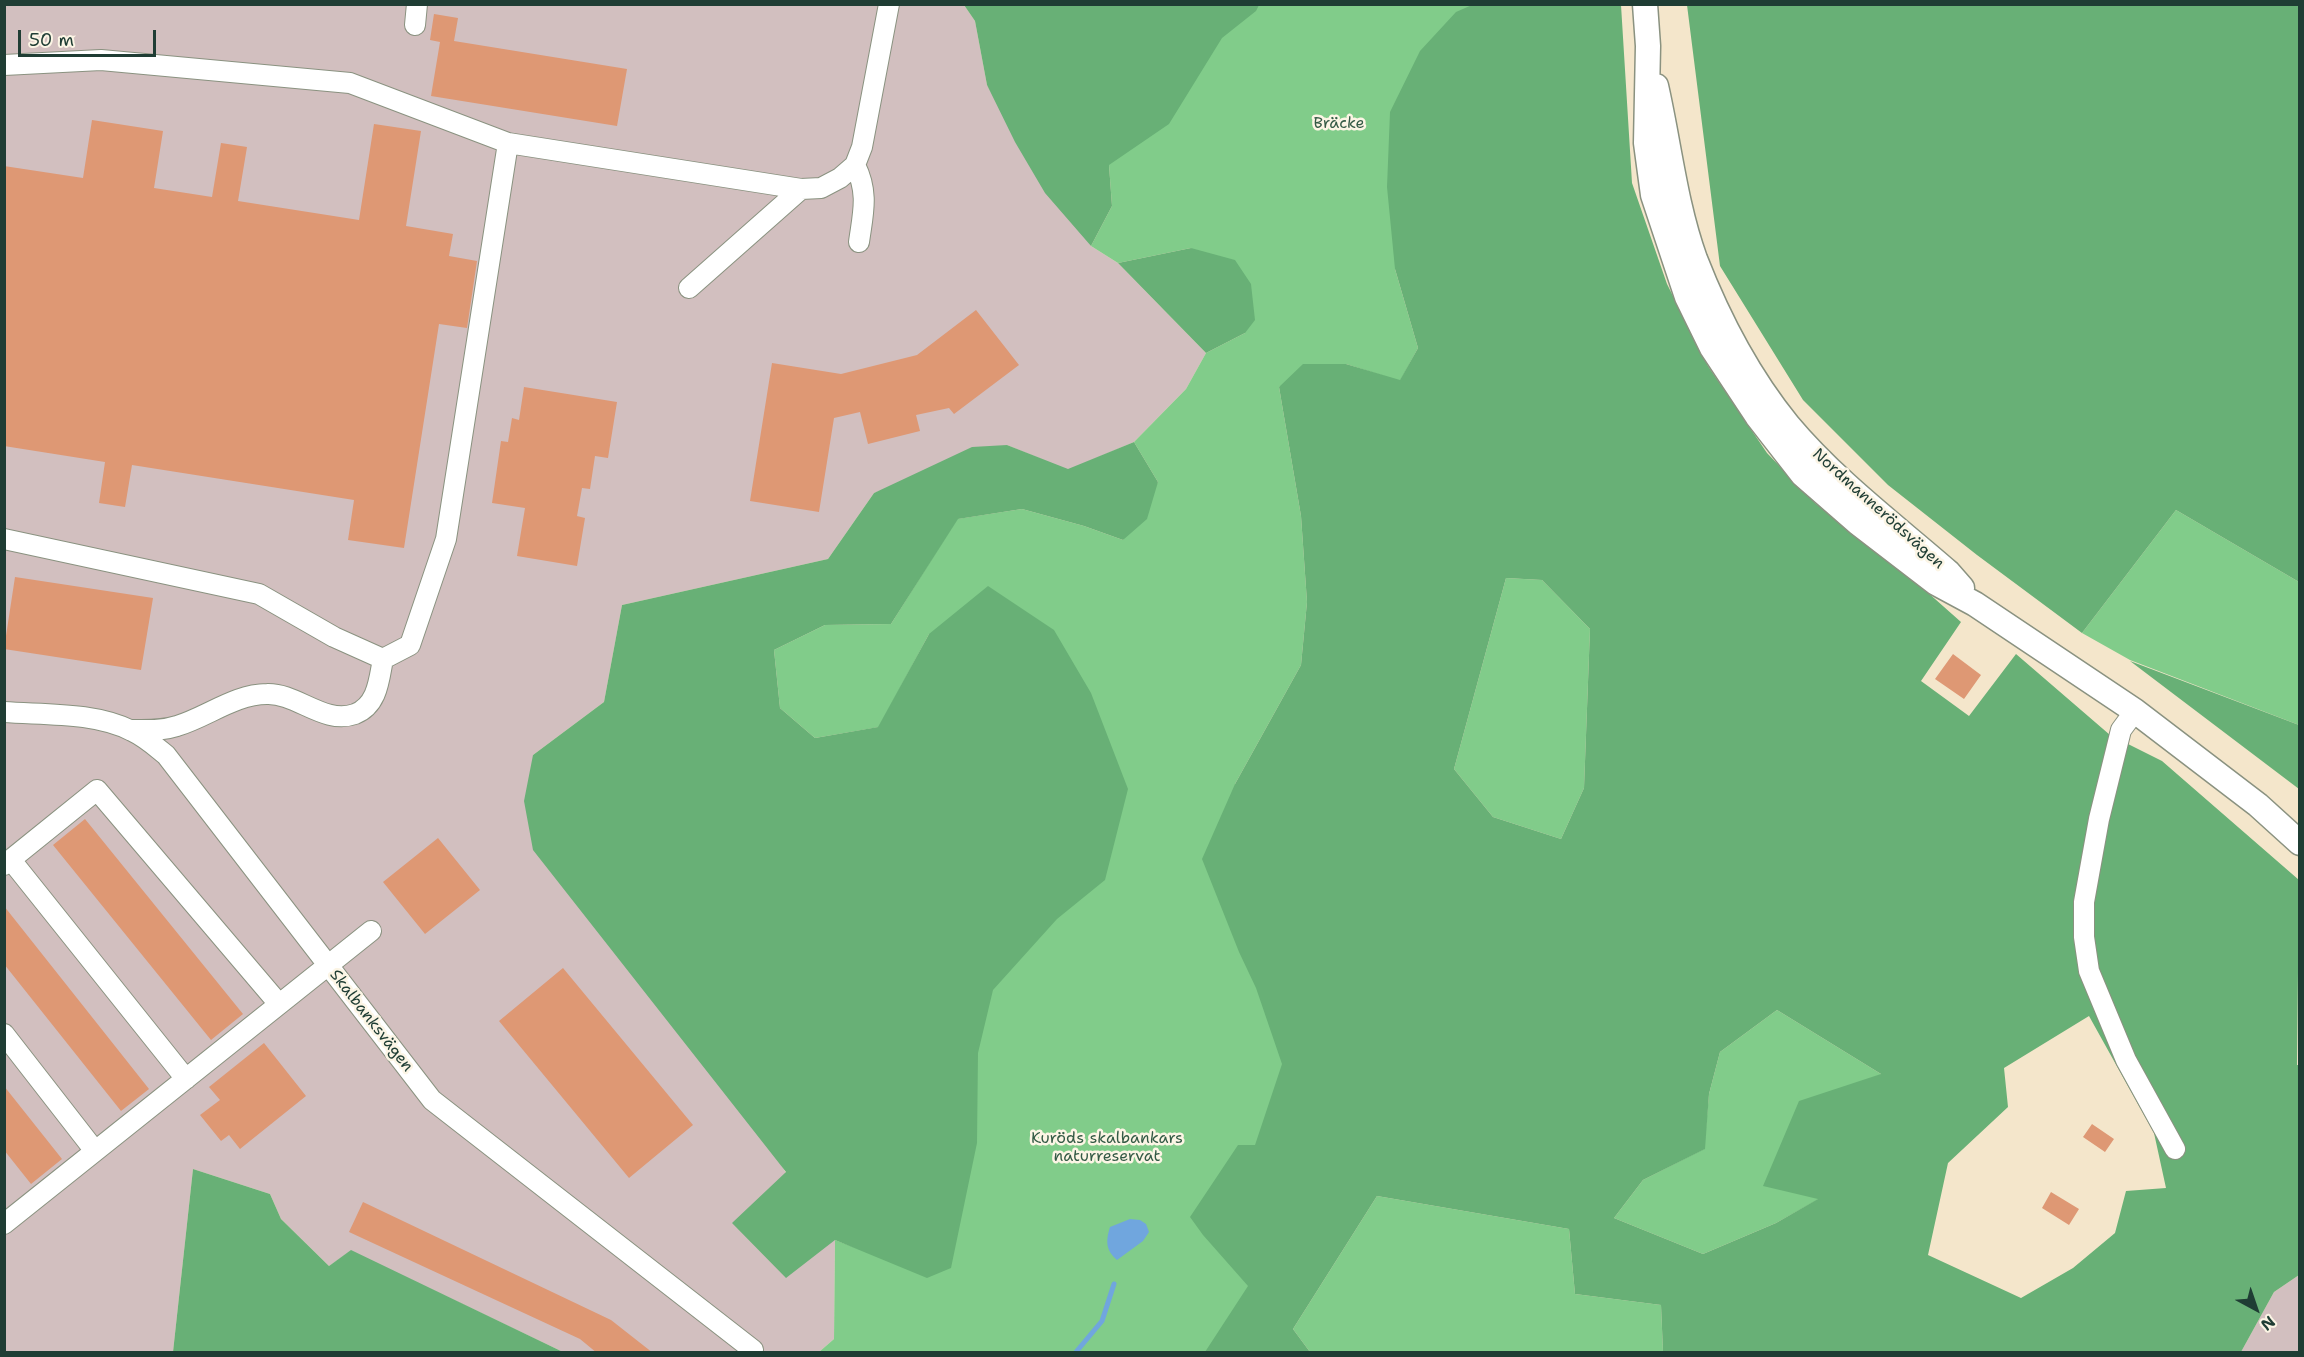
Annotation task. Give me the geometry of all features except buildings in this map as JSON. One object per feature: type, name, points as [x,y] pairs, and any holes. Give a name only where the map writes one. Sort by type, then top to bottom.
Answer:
[{"type":"main road","name":"Nordmannerödsvägen","points":[[1645,4],[1648,46],[1680,205],[1695,257],[1718,312],[1745,364],[1788,424],[1827,467],[1948,572],[1975,604],[2135,711],[2258,805],[2300,843]]},
{"type":"street","points":[[414,25],[417,4]]},
{"type":"street","points":[[4,64],[101,60],[350,83],[508,143],[801,189],[821,188],[840,178],[855,165],[862,147],[890,4]]},
{"type":"street","points":[[383,659],[410,645],[446,539],[508,143]]},
{"type":"street","points":[[855,165],[863,183],[864,193],[859,242]]},
{"type":"street","points":[[689,288],[801,189]]},
{"type":"street","points":[[4,539],[259,594],[334,637],[383,659]]},
{"type":"street","points":[[131,730],[157,730],[178,726],[244,697],[258,694],[284,696],[322,712],[340,716],[355,714],[367,706],[375,695],[383,659]]},
{"type":"street","points":[[2135,711],[2121,730],[2099,819],[2084,902],[2084,937],[2089,971],[2126,1059],[2175,1149]]},
{"type":"street","name":"Skalbanksvägen","points":[[4,712],[108,722],[131,730],[166,755],[432,1100],[753,1350]]},
{"type":"street","points":[[186,1079],[8,862],[97,790],[279,1004]]},
{"type":"street","points":[[6,1220],[371,931]]},
{"type":"street","points":[[4,1034],[95,1151]]},
{"type":"shaded area","points":[[5,5],[964,5],[975,21],[987,85],[1091,246],[1118,263],[1206,353],[1186,389],[1134,442],[1068,470],[1007,445],[874,493],[828,559],[622,605],[604,702],[533,755],[786,1173],[835,1240],[834,1339],[819,1352],[563,1352],[351,1251],[329,1266],[281,1219],[270,1194],[193,1169],[173,1352],[5,1352]]},
{"type":"shaded area","points":[[2299,1275],[2299,1352],[2241,1352],[2274,1292]]},
{"type":"green space","points":[[964,5],[1259,5],[1256,11],[1222,38],[1169,124],[1109,165],[1112,206],[1091,246],[1045,193],[1015,142],[987,85],[975,21]]},
{"type":"green space","points":[[1116,5],[1589,5],[1395,269],[1418,348],[1400,381],[1346,364],[1279,387],[1301,516],[1307,602],[1301,665],[1235,784],[1363,1067],[1236,1352],[819,1352],[834,1339],[835,1240],[872,1254],[929,634],[879,727],[815,738],[780,708],[774,650],[825,625],[891,624],[957,519],[1022,509],[1084,526],[1123,540],[1158,482],[1134,442],[1186,389],[1206,353],[1245,333],[1191,248],[1118,263],[1091,246],[1112,206],[1109,165]]},
{"type":"green space","points":[[1472,5],[1621,5],[1632,183],[1667,284],[1708,366],[1767,453],[1815,503],[1926,591],[1961,622],[1921,681],[1969,716],[2016,654],[2110,735],[2162,761],[2299,880],[2297,1065],[2300,1065],[2299,1275],[2274,1292],[2241,1352],[1663,1352],[1661,1305],[1575,1294],[1569,1229],[1377,1196],[1293,1329],[1310,1352],[1205,1352],[1248,1286],[1190,1217],[1238,1145],[1255,1145],[1282,1064],[1256,988],[1202,859],[1235,784],[1301,665],[1307,602],[1301,516],[1279,387],[1303,364],[1346,364],[1400,380],[1418,348],[1395,269],[1387,187],[1390,112],[1420,51],[1456,12]],"holes":[[[1506,578],[1542,580],[1590,629],[1584,788],[1561,839],[1493,817],[1454,769]],[[1777,1010],[1881,1074],[1799,1101],[1763,1186],[1818,1199],[1776,1223],[1703,1254],[1614,1218],[1643,1180],[1705,1149],[1709,1094],[1720,1052]],[[2089,1016],[2154,1133],[2166,1188],[2126,1191],[2115,1233],[2073,1268],[2021,1298],[1928,1255],[1948,1163],[2008,1107],[2004,1068]]]},
{"type":"green space","points":[[1687,5],[2299,5],[2299,582],[2176,510],[2082,633],[1888,485],[1803,400],[1720,266]]},
{"type":"green space","points":[[1191,248],[1235,260],[1251,284],[1255,320],[1245,333],[1206,353],[1118,263]]},
{"type":"green space","points":[[1134,442],[1158,482],[1147,519],[1123,540],[1084,526],[1022,509],[958,519],[891,624],[825,625],[774,650],[780,708],[815,738],[878,727],[929,634],[988,586],[1054,630],[1091,693],[1128,789],[1105,880],[1057,919],[993,990],[978,1053],[977,1143],[951,1268],[927,1278],[835,1240],[786,1278],[732,1223],[786,1172],[533,850],[524,801],[533,755],[604,702],[622,605],[828,559],[874,493],[972,447],[1007,445],[1068,469]]},
{"type":"green space","points":[[2176,510],[2299,582],[2299,725],[2130,660],[2082,633]]},
{"type":"green space","points":[[1506,578],[1542,580],[1590,629],[1584,788],[1561,839],[1493,817],[1454,769]]},
{"type":"green space","points":[[2130,661],[2299,725],[2299,789]]},
{"type":"green space","points":[[1777,1010],[1881,1074],[1819,1199],[1776,1223],[1703,1254],[1614,1218],[1643,1180],[1704,1149],[1709,1094],[1720,1052]]},
{"type":"green space","points":[[193,1169],[270,1194],[281,1219],[329,1266],[351,1250],[563,1352],[173,1352]]},
{"type":"green space","points":[[1377,1196],[1569,1229],[1575,1294],[1661,1305],[1663,1352],[1310,1352],[1293,1329]]},
{"type":"water","points":[[1130,1219],[1140,1220],[1146,1224],[1149,1232],[1143,1241],[1117,1260],[1110,1252],[1108,1245],[1110,1227]]},
{"type":"waterway","points":[[1076,1352],[1102,1321],[1114,1284]]},
{"type":"park label","name":"Bräcke","points":[[1339,124]]},
{"type":"park label","name":"Kuröds skalbankars naturreservat","points":[[1107,1148]]}]
